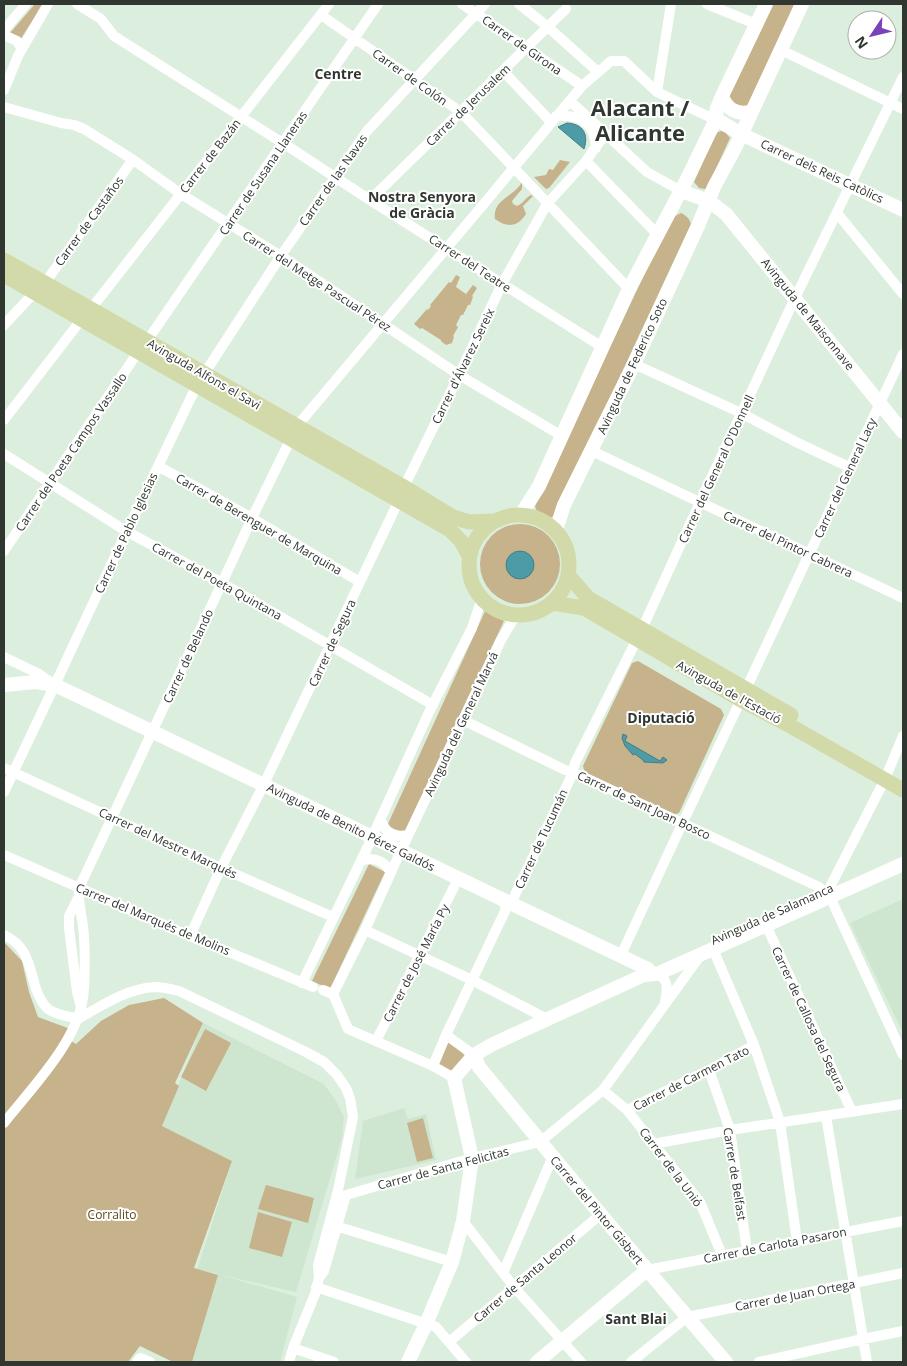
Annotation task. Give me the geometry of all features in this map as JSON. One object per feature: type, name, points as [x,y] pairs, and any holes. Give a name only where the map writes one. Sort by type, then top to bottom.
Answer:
[{"type":"main road","name":"Avinguda Alfons el Savi","points":[[5,266],[39,288],[401,494],[450,530],[461,541],[469,556]]},
{"type":"main road","name":"Avinguda Alfons el Savi","points":[[294,432],[381,490],[401,494],[469,522],[492,522]]},
{"type":"main road","points":[[522,513],[541,519],[556,530],[567,550],[570,567],[567,586],[552,603],[538,612],[516,615],[498,610],[482,598],[474,588],[469,556],[474,542],[484,528],[492,522],[509,515],[522,513]]},
{"type":"main road","name":"Avinguda de l'Estació","points":[[569,576],[588,598],[640,634],[743,695],[786,724],[887,775],[903,779]]},
{"type":"main road","name":"Avinguda de l'Estació","points":[[552,603],[584,608],[640,634]]},
{"type":"main road","name":"Avinguda de l'Estació","points":[[887,775],[903,790]]},
{"type":"street","points":[[4,30],[26,4]]},
{"type":"street","points":[[4,90],[22,48],[48,4]]},
{"type":"street","name":"Carrer del Teatre","points":[[77,4],[101,19],[114,36],[602,347]]},
{"type":"street","name":"Carrer de Bazán","points":[[4,420],[329,4]]},
{"type":"street","name":"Carrer de Susana Llaneras","points":[[143,347],[378,4]]},
{"type":"street","name":"Carrer de Girona","points":[[462,4],[582,86]]},
{"type":"street","name":"Carrer de las Navas","points":[[201,380],[280,256],[367,131],[485,4]]},
{"type":"street","points":[[519,4],[598,72]]},
{"type":"street","points":[[657,92],[671,4]]},
{"type":"street","points":[[707,4],[756,24]]},
{"type":"street","points":[[522,513],[535,492],[562,436],[629,288],[681,191],[716,119],[717,108],[722,96],[766,4]]},
{"type":"street","name":"Avinguda de Federico Soto","points":[[556,530],[564,507],[634,364],[714,187],[802,4]]},
{"type":"street","name":"Carrer de Jerusalem","points":[[370,200],[566,9]]},
{"type":"street","name":"Carrer de Colón","points":[[321,15],[461,112],[547,204]]},
{"type":"street","points":[[4,35],[17,40],[22,48]]},
{"type":"street","points":[[781,50],[903,109]]},
{"type":"street","name":"Carrer de Belando","points":[[78,1019],[81,1005],[77,992],[69,916],[151,735],[294,432],[582,86],[610,61],[624,61],[657,92],[705,116],[716,119]]},
{"type":"street","points":[[503,71],[554,119],[573,116],[587,124],[592,130],[596,148]]},
{"type":"street","name":"Carrer del General O'Donnell","points":[[640,634],[795,298],[903,77]]},
{"type":"street","points":[[722,96],[726,105],[734,111],[740,113],[752,111]]},
{"type":"street","points":[[570,101],[647,172],[681,191]]},
{"type":"street","name":"Carrer del Metge Pascual Pérez","points":[[4,107],[61,123],[74,124],[84,129],[459,375],[562,436]]},
{"type":"street","name":"Carrer dels Reis Catòlics","points":[[716,119],[741,134],[903,210]]},
{"type":"street","name":"Carrer d'Álvarez Sereix","points":[[401,494],[502,284],[547,204],[586,161],[605,134]]},
{"type":"street","name":"Carrer de Castaños","points":[[4,325],[39,288],[132,159]]},
{"type":"street","points":[[586,161],[657,234]]},
{"type":"street","name":"Avinguda de Maisonnave","points":[[681,191],[709,201],[726,214],[903,432]]},
{"type":"street","points":[[547,204],[629,288]]},
{"type":"street","points":[[837,212],[903,294]]},
{"type":"street","name":"Carrer del Poeta Campos Vassallo","points":[[4,551],[143,347]]},
{"type":"street","name":"Carrer del General Lacy","points":[[621,955],[903,354]]},
{"type":"street","points":[[634,364],[741,413],[798,443],[850,467]]},
{"type":"street","name":"Carrer de Pablo Iglesias","points":[[4,792],[8,770],[53,689],[126,531],[201,380]]},
{"type":"street","name":"Carrer del Pintor Cabrera","points":[[592,451],[903,598]]},
{"type":"street","name":"Carrer del Poeta Quintana","points":[[4,454],[126,531],[222,583],[433,705]]},
{"type":"street","name":"Carrer de Berenguer de Marquina","points":[[158,466],[252,518],[360,582]]},
{"type":"street","name":"Carrer de Segura","points":[[190,936],[401,494]]},
{"type":"street","points":[[408,1362],[452,1262],[463,1221],[472,1158],[454,1078],[433,1066],[348,1029],[323,990],[302,983],[433,705],[472,628],[482,598]]},
{"type":"street","name":"Avinguda del General Marvá","points":[[323,990],[365,930],[501,640],[516,615]]},
{"type":"street","name":"Carrer de Tucumán","points":[[433,1066],[506,904],[640,634]]},
{"type":"street","points":[[4,657],[39,674],[53,689]]},
{"type":"street","points":[[4,685],[36,682],[53,689]]},
{"type":"street","points":[[4,692],[53,689]]},
{"type":"street","name":"Avinguda de Benito Pérez Galdós","points":[[53,689],[58,696],[151,735],[399,854],[621,955],[650,973]]},
{"type":"street","name":"Carrer de Sant Joan Bosco","points":[[463,720],[565,770],[682,822],[827,892]]},
{"type":"street","points":[[903,736],[887,775],[827,892],[903,1055]]},
{"type":"street","name":"Carrer del Mestre Marqués","points":[[8,770],[221,868],[333,917]]},
{"type":"street","points":[[380,820],[384,827],[392,834],[398,836],[408,835]]},
{"type":"street","name":"Avinguda de Benito Pérez Galdós","points":[[399,854],[455,885],[506,904],[604,955],[650,973]]},
{"type":"street","name":"Carrer del Marqués de Molins","points":[[4,855],[79,893],[190,936],[302,983]]},
{"type":"street","name":"Avinguda de Salamanca","points":[[650,973],[664,963],[827,892],[903,856]]},
{"type":"street","points":[[361,861],[367,858],[383,862],[391,872]]},
{"type":"street","name":"Avinguda de Salamanca","points":[[454,1078],[474,1055],[493,1044],[650,973],[766,925],[827,892],[903,864]]},
{"type":"street","name":"Carrer de José María Py","points":[[376,1041],[455,885]]},
{"type":"street","name":"Carrer de Callosa del Segura","points":[[766,925],[852,1112]]},
{"type":"street","points":[[365,930],[472,980],[547,1019]]},
{"type":"street","points":[[4,935],[12,938],[22,947],[39,997],[47,1008],[53,1012],[78,1019]]},
{"type":"street","points":[[540,1142],[603,1090],[707,951],[754,1045],[780,1122],[797,1241]]},
{"type":"street","points":[[650,973],[661,975],[666,982],[668,990],[665,1006]]},
{"type":"street","points":[[4,1123],[46,1072],[65,1044],[78,1019],[128,993],[148,988],[166,988],[178,991],[304,1051],[324,1062],[332,1069],[346,1088],[350,1098],[353,1117],[338,1190],[318,1265],[318,1283]]},
{"type":"street","points":[[446,1035],[474,1055]]},
{"type":"street","name":"Carrer de Carmen Tato","points":[[627,1110],[709,1070],[754,1045]]},
{"type":"street","name":"Carrer del Pintor Gisbert","points":[[474,1055],[479,1067],[540,1142],[726,1362]]},
{"type":"street","name":"Carrer de Belfast","points":[[709,1070],[730,1130],[747,1251]]},
{"type":"street","name":"Carrer de la Unió","points":[[603,1090],[627,1110],[700,1202],[722,1255]]},
{"type":"street","points":[[653,1144],[780,1122],[903,1104]]},
{"type":"street","points":[[826,1116],[867,1362]]},
{"type":"street","name":"Carrer de Santa Felicitas","points":[[336,1226],[346,1195],[472,1158],[540,1142]]},
{"type":"street","points":[[504,1273],[553,1156]]},
{"type":"street","name":"Carrer de Santa Leonor","points":[[449,1342],[601,1214]]},
{"type":"street","points":[[463,1221],[514,1287],[580,1362]]},
{"type":"street","name":"Carrer de Carlota Pasaron","points":[[647,1270],[903,1221]]},
{"type":"street","points":[[288,1362],[324,1271],[336,1226],[452,1262]]},
{"type":"street","points":[[536,1362],[647,1270]]},
{"type":"street","name":"Carrer de Juan Ortega","points":[[686,1317],[903,1273]]},
{"type":"street","points":[[318,1283],[436,1327],[466,1362]]},
{"type":"street","points":[[631,1362],[686,1317]]},
{"type":"street","points":[[759,1362],[903,1331]]},
{"type":"street","points":[[293,1348],[334,1362]]},
{"type":"shaded area","points":[[903,899],[903,1033],[850,923]]},
{"type":"shaded area","points":[[203,1023],[324,1084],[344,1117],[342,1138],[296,1292],[221,1275],[297,1297],[280,1362],[192,1362],[218,1274],[197,1270],[232,1161],[162,1126]]},
{"type":"shaded area","points":[[404,1108],[408,1119],[426,1114],[436,1160],[355,1179],[363,1121]]},
{"type":"green space","points":[[35,4],[43,4],[20,40],[10,33]]},
{"type":"green space","points":[[772,4],[797,4],[748,108],[743,111],[727,98]]},
{"type":"green space","points":[[725,132],[730,138],[708,186],[705,189],[699,188],[694,182],[716,133]]},
{"type":"green space","points":[[560,160],[570,162],[549,188],[546,189],[534,177],[546,175],[549,169],[553,170]]},
{"type":"green space","points":[[522,182],[522,189],[512,201],[517,206],[529,196],[533,196],[523,206],[526,214],[516,224],[508,225],[499,222],[495,219],[497,207]]},
{"type":"green space","points":[[681,213],[688,217],[691,224],[555,516],[542,516],[535,506],[671,218]]},
{"type":"green space","points":[[456,275],[460,277],[456,287],[466,294],[473,285],[477,288],[472,296],[470,305],[461,315],[456,325],[458,327],[453,336],[452,343],[446,345],[414,324],[428,310],[430,305]]},
{"type":"green space","points":[[520,524],[535,527],[548,536],[557,549],[560,564],[557,579],[548,592],[535,601],[520,604],[505,601],[492,592],[483,579],[480,564],[483,549],[492,536],[505,527]]},
{"type":"green space","points":[[486,609],[504,621],[404,833],[387,826]]},
{"type":"green space","points":[[638,661],[721,709],[724,715],[679,813],[673,815],[585,773],[583,766],[632,663]]},
{"type":"green space","points":[[369,864],[385,872],[330,989],[312,981]]},
{"type":"green space","name":"Corralito","points":[[4,942],[22,961],[29,992],[38,1017],[73,1030],[68,1039],[76,1044],[101,1021],[129,1005],[164,998],[203,1023],[175,1083],[179,1086],[162,1126],[232,1161],[194,1268],[218,1275],[192,1362],[173,1362],[140,1346],[128,1362],[4,1362]]},
{"type":"green space","points":[[205,1029],[231,1043],[206,1091],[181,1077]]},
{"type":"green space","points":[[446,1040],[456,1046],[465,1056],[452,1071],[436,1064]]},
{"type":"green space","points":[[423,1118],[433,1158],[417,1162],[407,1123]]},
{"type":"green space","points":[[266,1185],[314,1198],[308,1223],[258,1209]]},
{"type":"green space","points":[[258,1212],[292,1222],[282,1257],[249,1248]]},
{"type":"water","points":[[567,123],[577,125],[585,134],[584,149],[558,127]]},
{"type":"water","points":[[520,551],[530,555],[534,565],[530,575],[520,579],[510,575],[506,565],[510,555]]},
{"type":"water","points":[[623,734],[627,736],[625,741],[660,761],[663,757],[667,760],[663,763],[644,762],[635,754],[633,755],[625,746],[622,738]]},
{"type":"district","name":"Centre","points":[[338,73]]},
{"type":"district","name":"Alacant / Alicante","points":[[640,120]]},
{"type":"district","name":"Nostra Senyora de Gràcia","points":[[422,204]]},
{"type":"district","name":"Diputació","points":[[661,717]]},
{"type":"district","name":"Sant Blai","points":[[636,1318]]}]
